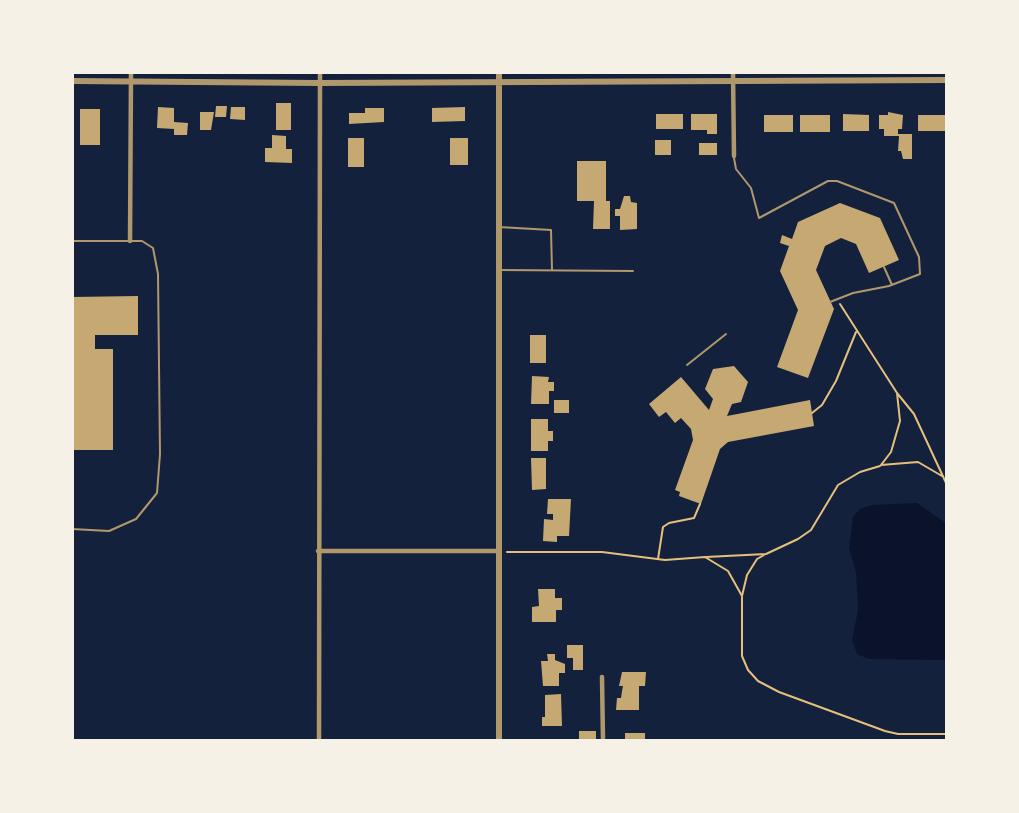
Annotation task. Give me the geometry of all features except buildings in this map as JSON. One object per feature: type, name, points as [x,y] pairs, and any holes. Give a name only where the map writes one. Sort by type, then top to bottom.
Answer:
[{"type":"street","points":[[130,241],[131,72]]},
{"type":"street","points":[[319,741],[320,72]]},
{"type":"street","points":[[499,72],[499,741]]},
{"type":"street","points":[[733,72],[734,156]]},
{"type":"street","points":[[72,81],[320,83],[947,80]]},
{"type":"street","points":[[318,551],[499,551]]},
{"type":"street","points":[[602,677],[603,741]]},
{"type":"lane","points":[[734,156],[736,169],[751,188],[759,219],[828,181],[837,181],[894,203],[919,256],[920,274],[892,285],[830,302]]},
{"type":"lane","points":[[499,227],[551,230],[552,270]]},
{"type":"lane","points":[[72,241],[142,242],[153,249],[158,274],[160,454],[157,493],[136,519],[109,531],[72,529]]},
{"type":"lane","points":[[884,267],[892,285]]},
{"type":"lane","points":[[499,270],[633,272]]},
{"type":"lane","points":[[687,365],[726,334]]},
{"type":"path","points":[[836,299],[897,393],[914,414],[947,486]]},
{"type":"path","points":[[812,413],[822,405],[836,381],[856,332]]},
{"type":"path","points":[[881,465],[891,452],[900,421],[897,393]]},
{"type":"path","points":[[942,476],[918,462],[881,465],[860,472],[838,485],[811,530],[798,539],[766,554],[758,560],[747,575],[742,596],[742,656],[748,670],[758,681],[779,692],[885,731],[898,734],[947,734]]},
{"type":"path","points":[[658,559],[663,527],[669,523],[694,518],[700,504]]},
{"type":"path","points":[[499,551],[602,552],[658,559],[766,554]]},
{"type":"path","points":[[706,557],[728,571],[742,596]]},
{"type":"water","points":[[917,503],[947,524],[947,660],[869,659],[857,654],[852,640],[858,610],[856,572],[849,548],[853,517],[860,509],[872,505]]}]
